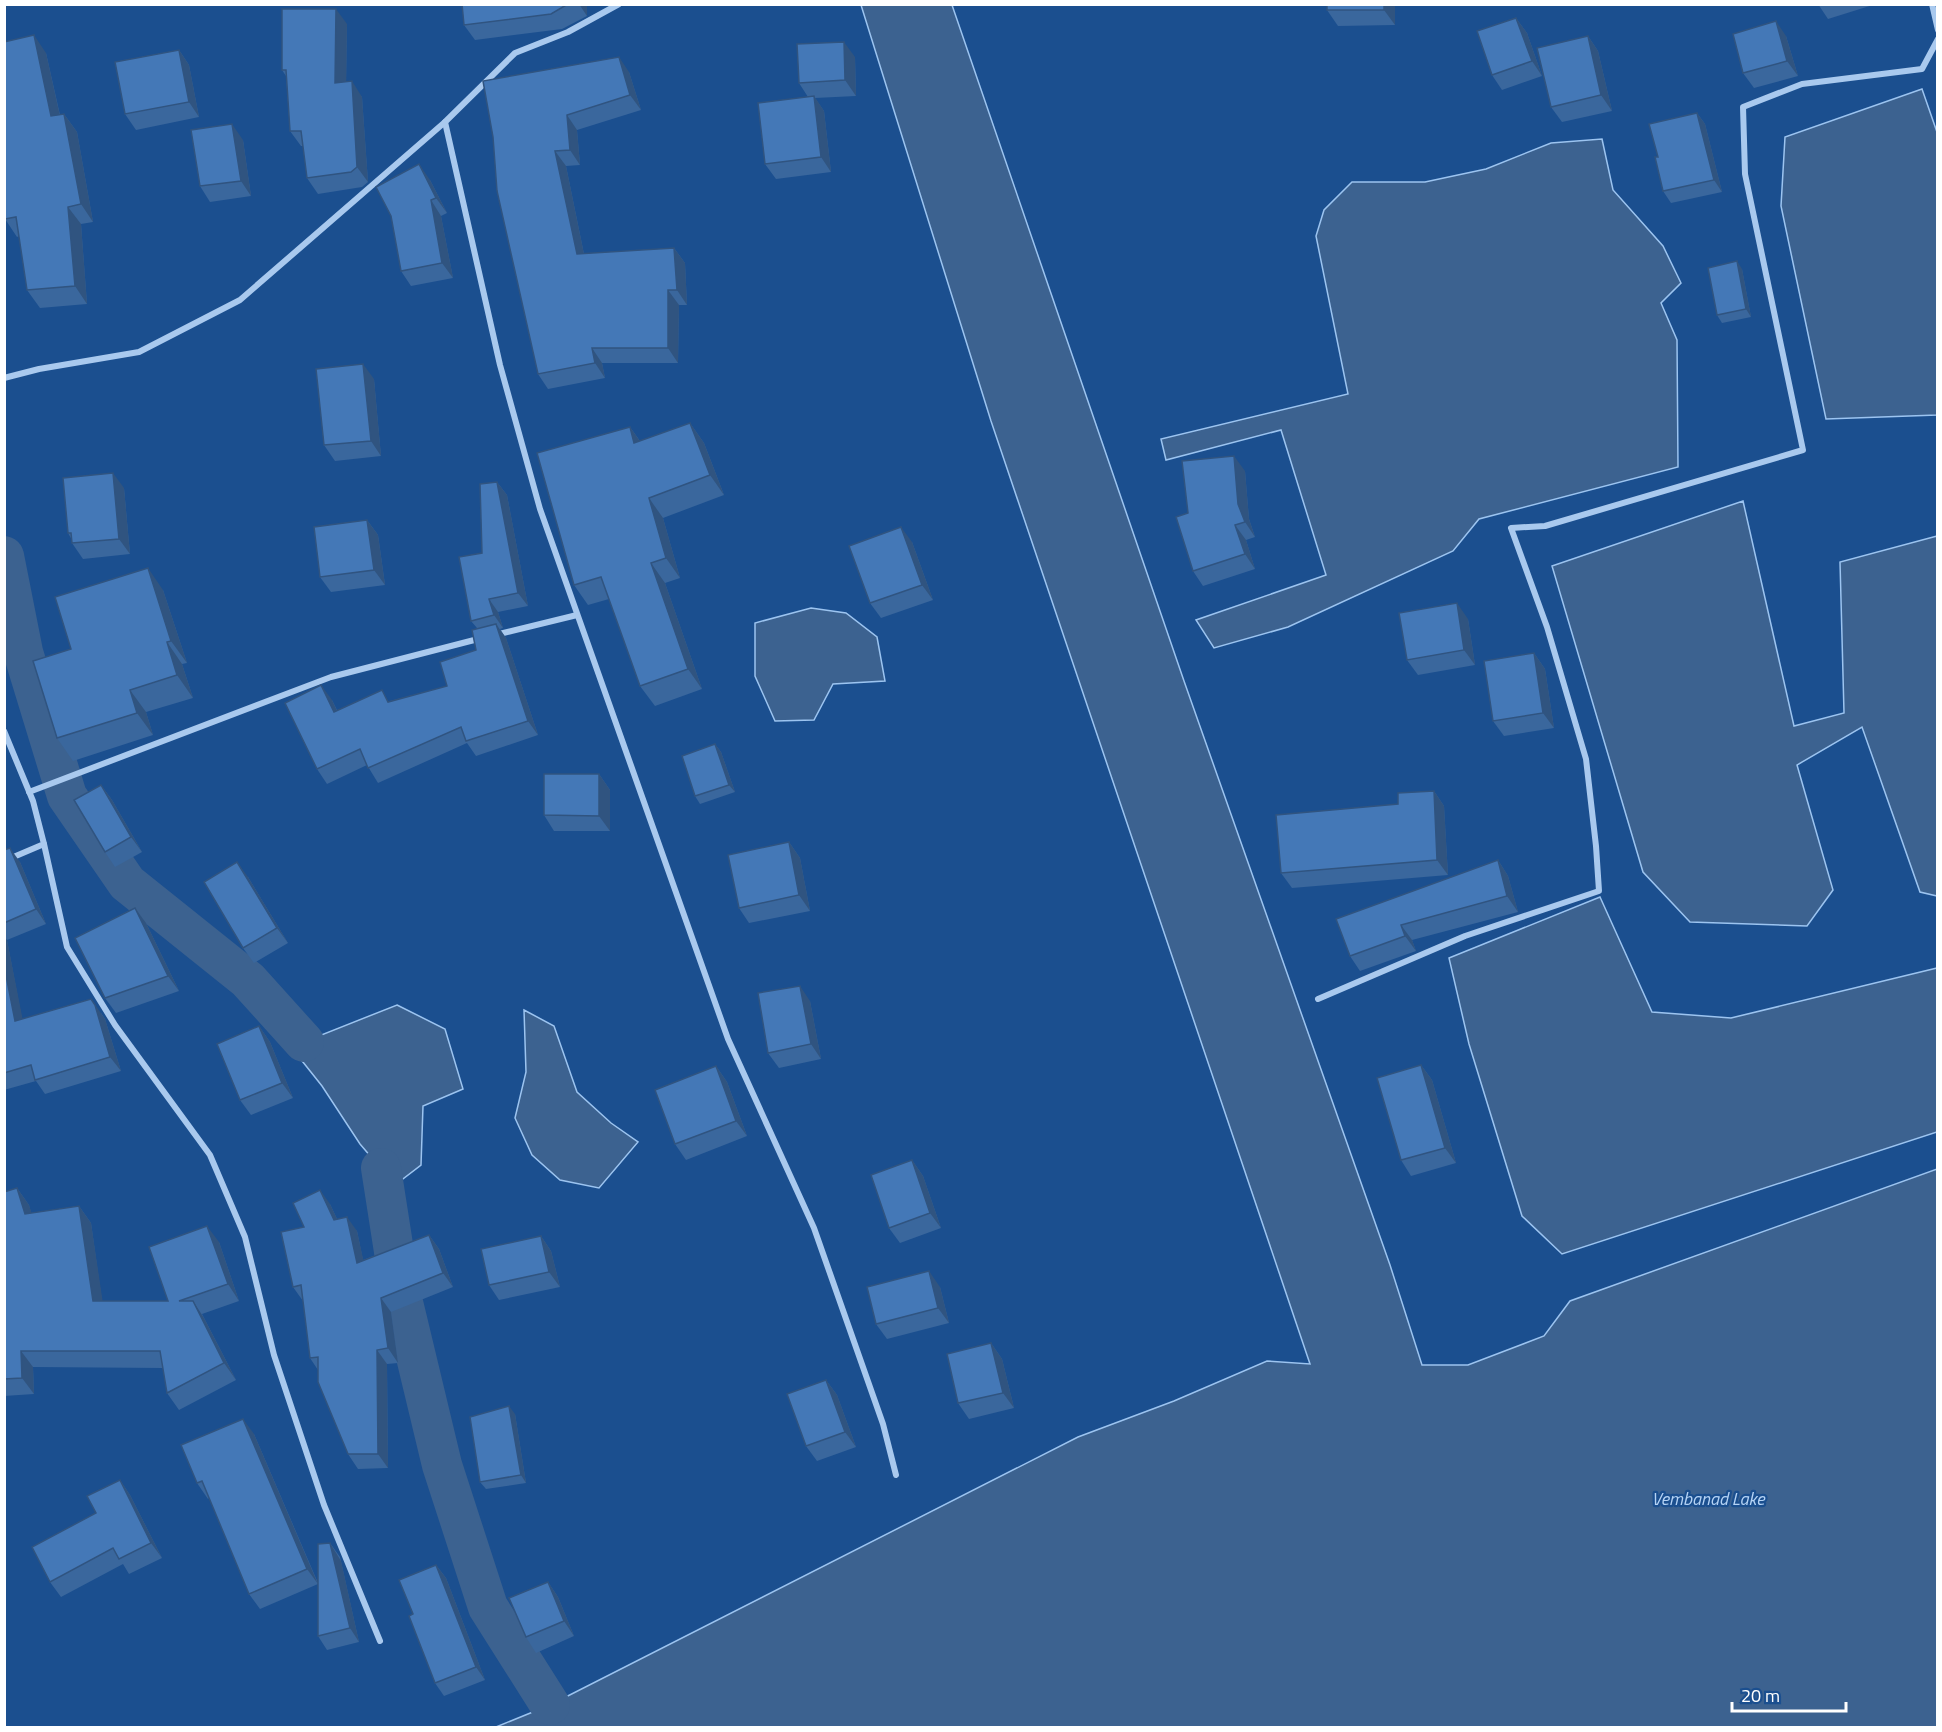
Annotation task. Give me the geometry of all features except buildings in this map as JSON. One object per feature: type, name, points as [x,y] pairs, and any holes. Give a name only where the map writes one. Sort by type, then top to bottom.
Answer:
[{"type":"street","points":[[4,378],[39,369],[138,352],[240,300],[445,122],[515,53],[568,32],[619,4]]},
{"type":"street","points":[[1932,4],[1938,30]]},
{"type":"street","points":[[1318,999],[1465,936],[1599,891],[1587,759],[1547,627],[1511,528],[1545,526],[1803,450],[1745,174],[1743,107],[1802,84],[1922,69],[1938,39]]},
{"type":"street","points":[[445,122],[500,365],[540,509],[728,1039],[814,1228],[883,1424],[897,1474]]},
{"type":"street","points":[[29,792],[331,677],[577,615]]},
{"type":"street","points":[[4,731],[29,792],[44,844],[67,947],[115,1025],[210,1155],[245,1237],[277,1366],[324,1505],[380,1641]]},
{"type":"street","points":[[4,861],[44,844]]},
{"type":"water","name":"Vembanad Lake","points":[[861,5],[952,5],[1184,681],[1390,1265],[1422,1365],[1468,1365],[1544,1336],[1570,1301],[1937,1169],[1937,1727],[496,1727],[550,1705],[1078,1437],[1174,1401],[1267,1361],[1310,1364],[991,421]]},
{"type":"water","points":[[1922,89],[1938,135],[1937,415],[1826,419],[1781,206],[1785,137]]},
{"type":"water","points":[[1602,139],[1613,190],[1663,246],[1681,283],[1661,303],[1677,340],[1678,467],[1479,519],[1453,551],[1288,627],[1214,648],[1196,620],[1326,575],[1281,430],[1166,460],[1161,439],[1348,394],[1316,236],[1324,210],[1352,182],[1425,182],[1486,169],[1551,143]]},
{"type":"water","points":[[1743,501],[1794,726],[1844,713],[1840,562],[1937,536],[1937,896],[1920,892],[1862,727],[1797,765],[1833,890],[1807,926],[1690,922],[1643,872],[1552,566]]},
{"type":"water","points":[[811,608],[846,613],[877,637],[885,681],[833,684],[814,720],[775,721],[755,676],[755,623]]},
{"type":"water","points":[[1600,897],[1652,1012],[1731,1018],[1937,968],[1937,1132],[1562,1254],[1522,1216],[1469,1044],[1449,958]]},
{"type":"water","points":[[397,1005],[445,1029],[463,1089],[423,1106],[421,1165],[395,1185],[360,1144],[322,1086],[291,1047]]},
{"type":"water","points":[[524,1010],[554,1026],[577,1092],[611,1123],[638,1142],[599,1188],[560,1180],[532,1155],[515,1118],[526,1072]]},
{"type":"waterway","points":[[4,556],[23,652],[67,796],[127,883],[248,980],[304,1042]]},
{"type":"waterway","points":[[381,1168],[400,1290],[442,1465],[488,1607],[550,1705]]}]
